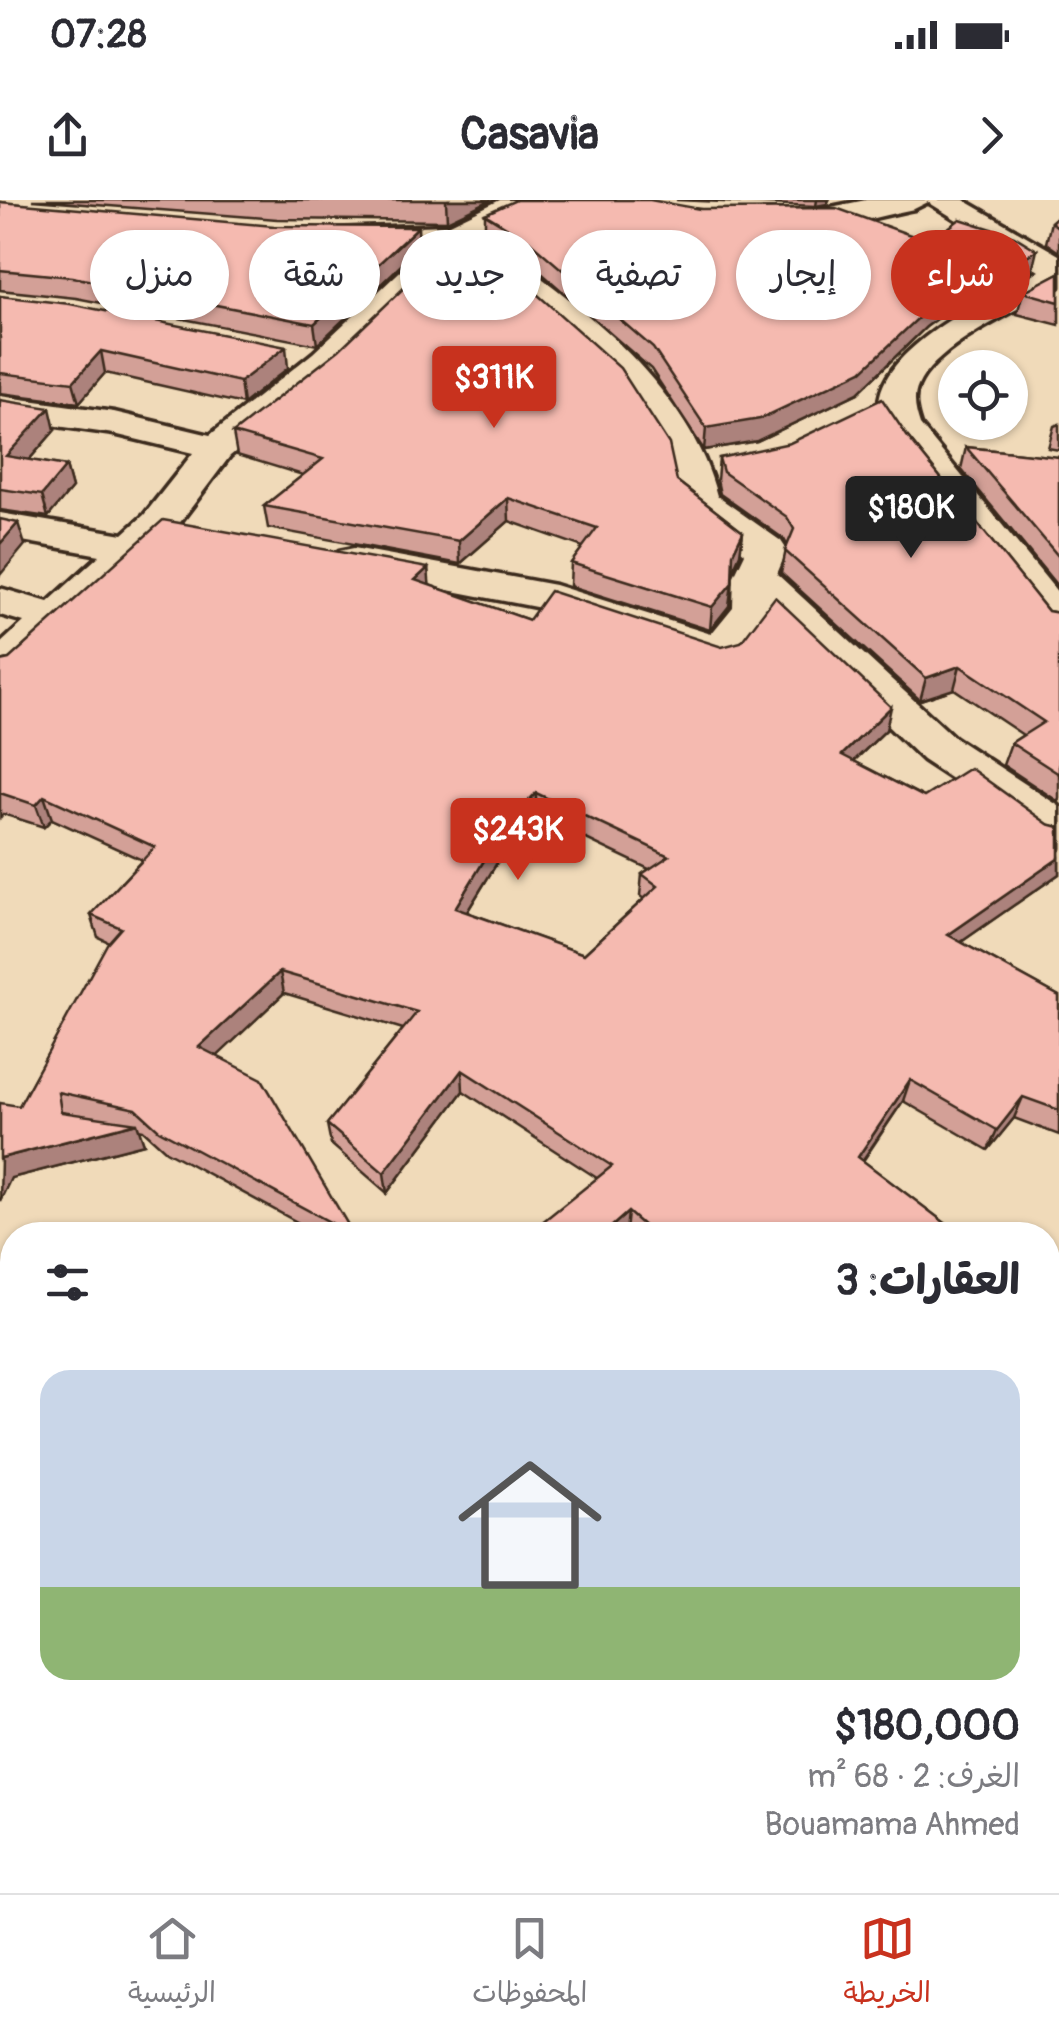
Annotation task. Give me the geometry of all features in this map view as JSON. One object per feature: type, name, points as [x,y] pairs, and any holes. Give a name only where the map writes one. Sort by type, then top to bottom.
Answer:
[{"type":"street","points":[[462,230],[526,200]]},
{"type":"street","points":[[738,218],[816,218],[914,200]]},
{"type":"street","points":[[955,204],[1010,223],[1059,271],[941,343],[882,400],[896,408],[902,427],[1059,622]]},
{"type":"street","points":[[0,668],[53,617],[162,534],[217,448],[308,358],[400,282]]},
{"type":"street","points":[[308,552],[555,598],[720,652],[754,608],[755,576],[767,550],[698,501],[690,465],[636,380],[541,295]]},
{"type":"street","points":[[0,407],[114,423],[217,448]]},
{"type":"street","points":[[918,448],[965,453]]},
{"type":"street","points":[[690,465],[719,468],[734,464]]},
{"type":"street","points":[[0,525],[162,534]]},
{"type":"street","points":[[755,576],[939,748],[1020,800],[1059,831]]},
{"type":"street","points":[[0,601],[53,617]]},
{"type":"building","points":[[516,200],[650,200],[700,209],[836,208],[897,230],[891,230],[891,320],[916,320],[862,371],[760,419],[706,428],[653,348],[621,320],[716,320],[716,230],[561,230],[561,269],[541,251],[541,230],[511,230],[485,214]]},
{"type":"building","points":[[0,202],[274,226],[418,227],[400,230],[400,244],[380,262],[380,230],[249,230],[249,311],[229,307],[229,230],[90,230],[90,280],[0,270]]},
{"type":"building","points":[[960,219],[995,230],[946,230]]},
{"type":"building","points":[[1059,273],[1059,302],[1030,294],[1030,288]]},
{"type":"building","points":[[400,292],[400,320],[541,320],[541,298],[561,315],[561,320],[566,320],[620,368],[669,444],[677,481],[743,532],[733,553],[732,583],[712,607],[571,563],[597,528],[508,498],[459,541],[264,506],[323,459],[233,433],[339,350],[370,320],[380,320],[380,311]]},
{"type":"building","points":[[0,296],[90,308],[90,320],[150,320],[286,347],[240,382],[101,351],[73,382],[0,373]]},
{"type":"building","points":[[882,399],[907,436],[1048,611],[1059,613],[1059,774],[1011,743],[1044,722],[960,666],[926,678],[785,551],[794,529],[787,517],[723,472],[719,458],[790,443]]},
{"type":"building","points":[[0,400],[50,408],[6,456],[66,466],[42,495],[0,489]]},
{"type":"building","points":[[966,447],[1059,457],[1059,557]]},
{"type":"building","points":[[0,519],[18,523],[0,544]]},
{"type":"building","points":[[163,520],[428,568],[415,580],[529,620],[550,591],[722,647],[741,642],[775,597],[891,707],[842,755],[924,797],[970,768],[1048,824],[1059,827],[1059,858],[948,935],[1059,996],[1059,1110],[1023,1097],[997,1130],[910,1080],[858,1157],[944,1222],[639,1222],[628,1212],[617,1222],[542,1222],[612,1166],[462,1070],[384,1173],[327,1124],[417,1012],[280,972],[199,1047],[262,1079],[346,1222],[330,1222],[159,1130],[136,1109],[58,1092],[61,1112],[137,1123],[0,1159],[0,1103],[19,1106],[107,944],[121,928],[91,915],[155,847],[44,796],[36,805],[0,793],[0,661],[9,659]],"holes":[[[536,793],[669,856],[642,874],[658,886],[584,954],[455,908],[508,821]]]}]
